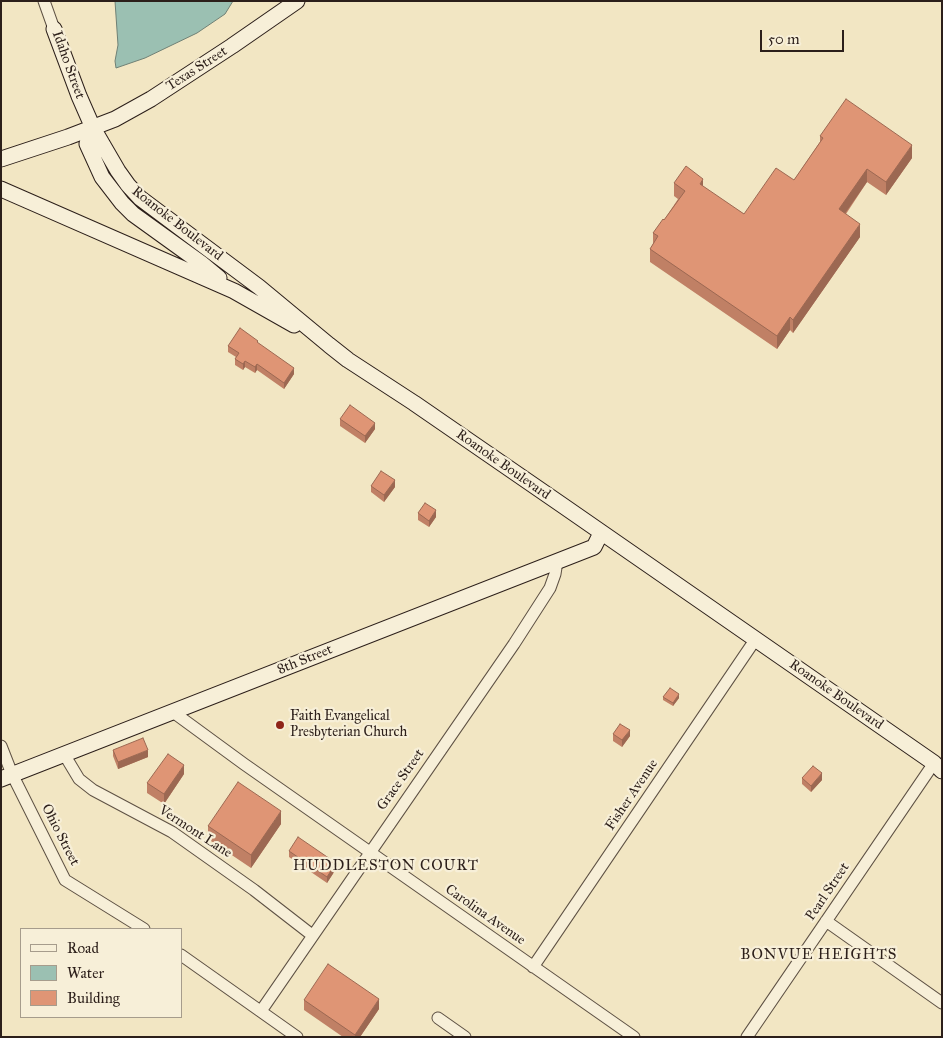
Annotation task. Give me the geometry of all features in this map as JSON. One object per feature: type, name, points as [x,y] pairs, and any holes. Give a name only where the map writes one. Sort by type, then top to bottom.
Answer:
[{"type":"main road","name":"Texas Street","points":[[93,128],[115,119],[151,99],[297,1]]},
{"type":"main road","name":"Idaho Street","points":[[54,29],[78,96],[93,128]]},
{"type":"main road","points":[[1,160],[93,128]]},
{"type":"main road","name":"Roanoke Boulevard","points":[[93,128],[87,144],[102,177],[122,203],[133,214],[201,263],[234,290]]},
{"type":"main road","name":"Roanoke Boulevard","points":[[93,128],[118,172],[140,198],[259,287],[348,360],[414,403],[938,767]]},
{"type":"main road","points":[[1,189],[234,290],[329,345]]},
{"type":"main road","name":"8th Street","points":[[7,777],[594,547],[601,532]]},
{"type":"street","name":"Idaho Street","points":[[44,1],[54,29]]},
{"type":"street","name":"Grace Street","points":[[261,1011],[514,644],[550,588],[557,561]]},
{"type":"street","name":"Fisher Avenue","points":[[533,967],[755,640]]},
{"type":"street","name":"Carolina Avenue","points":[[173,712],[244,764],[634,1037]]},
{"type":"street","name":"Ohio Street","points":[[1,746],[7,777],[66,880],[142,928]]},
{"type":"street","name":"Vermont Lane","points":[[64,754],[79,779],[93,790],[172,832],[254,890],[312,935]]},
{"type":"street","name":"Pearl Street","points":[[747,1037],[826,921],[938,767]]},
{"type":"street","points":[[826,921],[942,1003]]},
{"type":"street","points":[[182,956],[297,1037]]},
{"type":"street","points":[[438,1018],[465,1037]]},
{"type":"water","points":[[115,1],[233,1],[225,14],[197,33],[145,58],[116,68],[115,61],[118,45]]},
{"type":"building","points":[[846,99],[912,145],[886,182],[867,169],[839,209],[860,224],[793,320],[790,317],[777,336],[650,249],[658,236],[653,233],[685,191],[674,183],[686,166],[703,179],[700,184],[744,214],[776,168],[794,180],[823,138],[820,136]]},
{"type":"building","points":[[240,328],[294,368],[284,383],[257,364],[255,367],[245,361],[243,364],[235,359],[239,353],[228,346]]},
{"type":"building","points":[[350,405],[375,423],[365,436],[340,419]]},
{"type":"building","points":[[381,471],[395,480],[384,495],[371,486]]},
{"type":"building","points":[[425,503],[436,510],[429,521],[418,513]]},
{"type":"building","points":[[670,688],[679,694],[673,703],[663,697]]},
{"type":"building","points":[[620,724],[630,730],[622,740],[613,734]]},
{"type":"building","points":[[143,738],[148,750],[118,762],[113,750]]},
{"type":"building","points":[[168,754],[184,765],[164,794],[147,783]]},
{"type":"building","points":[[813,766],[822,773],[811,786],[802,778]]},
{"type":"building","points":[[238,782],[281,811],[251,855],[208,826]]},
{"type":"building","points":[[298,837],[336,863],[327,877],[289,851]]},
{"type":"building","points":[[328,964],[379,999],[355,1035],[304,1000]]},
{"type":"place","name":"Faith Evangelical Presbyterian Church","points":[[280,725]]},
{"type":"district","name":"HUDDLESTON COURT","points":[[386,866]]},
{"type":"district","name":"BONVUE HEIGHTS","points":[[819,955]]}]
